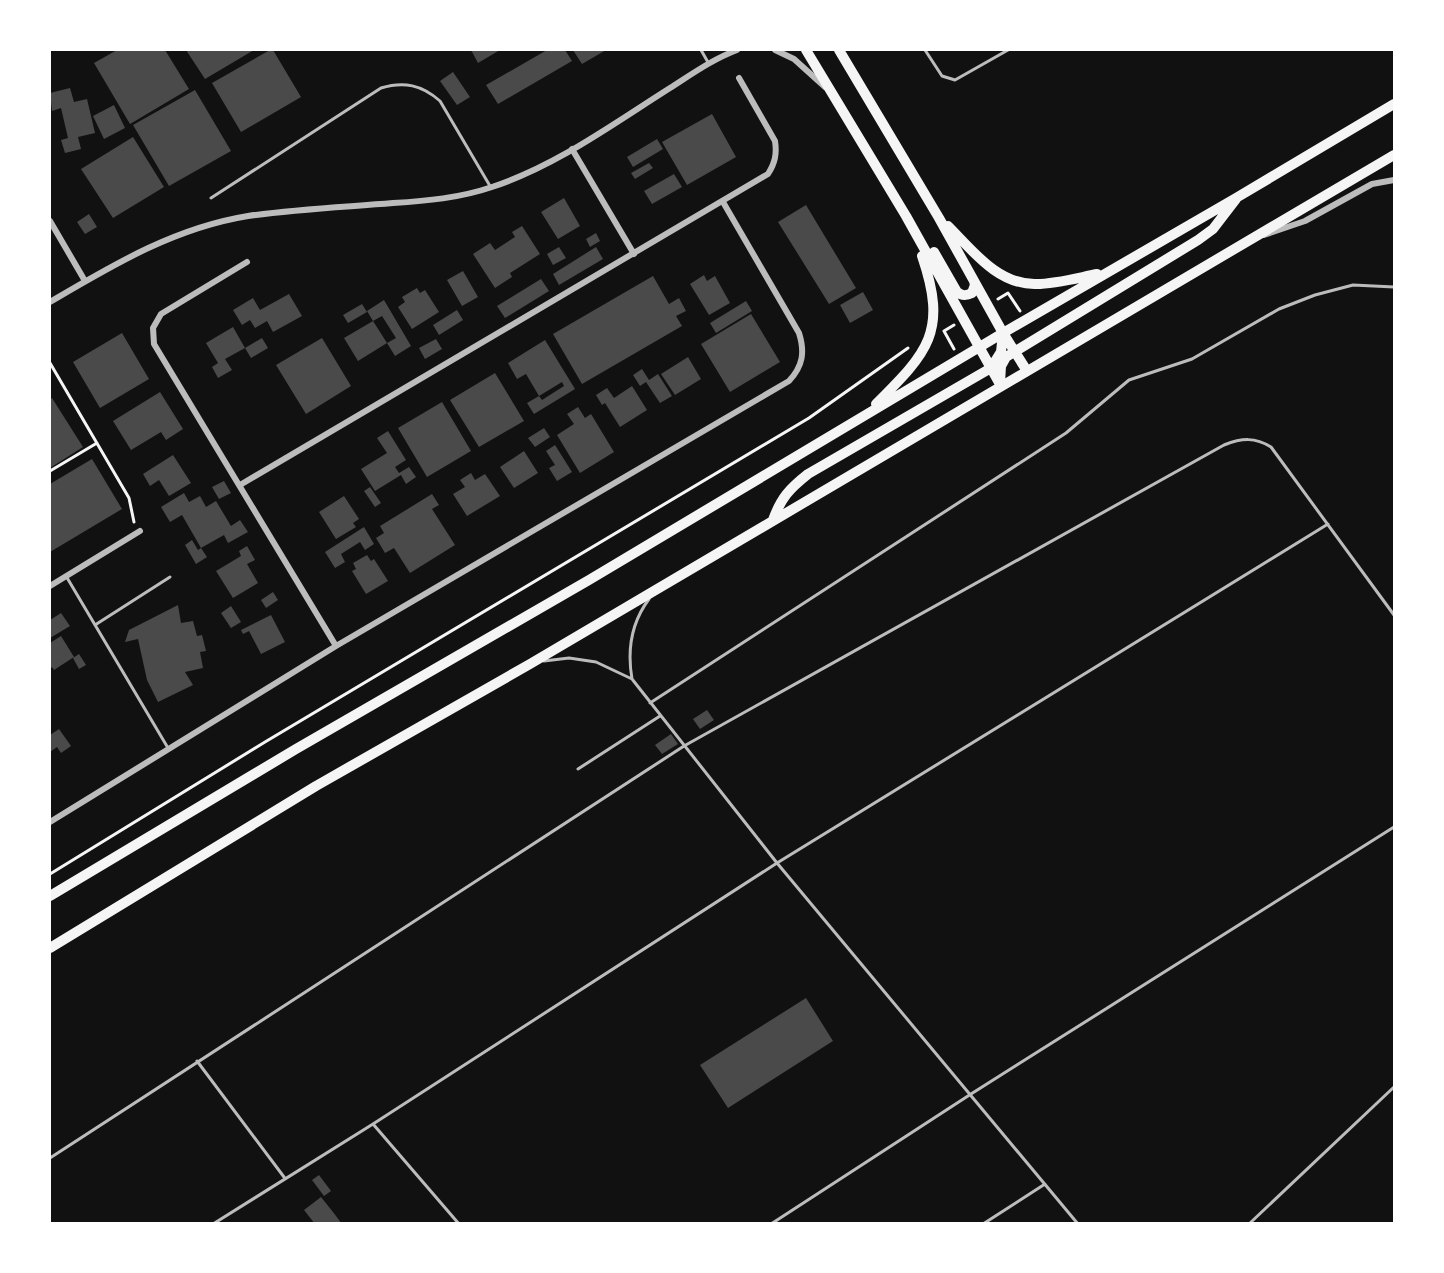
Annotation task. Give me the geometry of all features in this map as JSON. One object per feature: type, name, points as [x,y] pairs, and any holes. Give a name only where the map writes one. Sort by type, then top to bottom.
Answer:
[{"type":"main road","points":[[806,50],[906,216],[962,320],[1001,386]]},
{"type":"main road","points":[[839,50],[1027,371]]},
{"type":"main road","points":[[50,896],[296,749],[589,580],[1107,271],[1395,104]]},
{"type":"main road","points":[[50,948],[316,786],[530,664],[1395,155]]},
{"type":"main road","points":[[1001,386],[999,376],[1006,357],[1198,240],[1213,229],[1236,198]]},
{"type":"main road","points":[[906,216],[920,230],[957,292],[968,295],[974,289],[974,281]]},
{"type":"main road","points":[[863,417],[917,362],[927,347],[932,333],[933,315],[929,278],[906,216]]},
{"type":"main road","points":[[939,218],[983,261],[1001,275],[1024,284],[1050,283],[1107,271]]},
{"type":"main road","points":[[773,520],[780,500],[808,474],[991,368],[1001,352],[1003,333]]},
{"type":"street","points":[[50,302],[151,245],[175,235],[223,221],[273,213],[420,201],[490,188],[521,176],[572,150],[709,64],[737,50]]},
{"type":"street","points":[[775,50],[794,59],[830,92]]},
{"type":"street","points":[[240,485],[768,174],[777,153],[775,141],[739,78]]},
{"type":"street","points":[[572,150],[634,254]]},
{"type":"street","points":[[1252,238],[1305,221],[1372,184],[1395,180]]},
{"type":"street","points":[[50,822],[336,646],[781,386],[795,374],[803,357],[799,333],[723,202]]},
{"type":"street","points":[[50,221],[85,281]]},
{"type":"street","points":[[247,262],[161,314],[156,320],[152,336],[158,352],[336,646]]},
{"type":"street","points":[[50,586],[140,531]]},
{"type":"lane","points":[[701,50],[709,64]]},
{"type":"lane","points":[[925,50],[942,76],[955,80],[1008,50]]},
{"type":"lane","points":[[211,198],[381,88],[406,84],[430,93],[440,101],[490,188]]},
{"type":"lane","points":[[650,704],[1066,433],[1129,380],[1192,359],[1216,347],[1261,318],[1315,295],[1353,285],[1395,287]]},
{"type":"lane","points":[[50,1158],[684,746],[1224,445],[1237,440],[1250,439],[1261,441],[1272,447],[1395,615]]},
{"type":"lane","points":[[213,1224],[373,1124],[777,863],[1328,524]]},
{"type":"lane","points":[[66,576],[169,749]]},
{"type":"lane","points":[[95,625],[170,577]]},
{"type":"lane","points":[[656,589],[634,626],[629,652],[633,679],[660,717],[777,863],[1078,1224]]},
{"type":"lane","points":[[530,664],[556,659],[583,660],[609,667],[633,679]]},
{"type":"lane","points":[[578,769],[660,717]]},
{"type":"lane","points":[[771,1224],[971,1094],[1395,827]]},
{"type":"lane","points":[[197,1061],[284,1178]]},
{"type":"lane","points":[[1249,1224],[1395,1087]]},
{"type":"lane","points":[[373,1124],[459,1224]]},
{"type":"lane","points":[[983,1224],[1045,1184]]},
{"type":"path","points":[[932,333],[944,331]]},
{"type":"path","points":[[50,874],[266,742],[809,418],[913,345]]},
{"type":"path","points":[[50,363],[132,505],[133,535]]},
{"type":"path","points":[[50,471],[97,443]]},
{"type":"building","points":[[117,50],[165,50],[189,89],[130,124],[94,63]]},
{"type":"building","points":[[186,50],[254,50],[205,79]]},
{"type":"building","points":[[273,50],[301,97],[241,132],[212,83]]},
{"type":"building","points":[[471,50],[500,50],[478,63]]},
{"type":"building","points":[[547,50],[565,50],[572,61],[498,104],[486,85]]},
{"type":"building","points":[[573,50],[606,50],[582,64]]},
{"type":"building","points":[[453,72],[470,97],[457,105],[440,81]]},
{"type":"building","points":[[70,88],[74,102],[87,99],[95,133],[78,137],[81,149],[65,153],[61,140],[68,138],[61,108],[52,111],[50,93]]},
{"type":"building","points":[[195,90],[231,151],[169,186],[133,125]]},
{"type":"building","points":[[114,105],[125,128],[104,139],[93,116]]},
{"type":"building","points":[[712,114],[736,157],[687,185],[662,142]]},
{"type":"building","points":[[133,137],[164,187],[113,218],[81,169]]},
{"type":"building","points":[[657,139],[663,149],[633,167],[627,157]]},
{"type":"building","points":[[649,163],[653,168],[635,179],[631,173]]},
{"type":"building","points":[[674,174],[682,187],[652,204],[644,191]]},
{"type":"building","points":[[564,198],[580,226],[558,239],[541,212]]},
{"type":"building","points":[[806,205],[856,288],[829,304],[778,222]]},
{"type":"building","points":[[89,214],[97,227],[85,234],[77,222]]},
{"type":"building","points":[[522,226],[540,254],[510,273],[512,277],[495,288],[473,254],[490,243],[495,250],[515,237],[512,232]]},
{"type":"building","points":[[596,233],[600,241],[590,247],[586,239]]},
{"type":"building","points":[[559,247],[566,258],[553,265],[547,254]]},
{"type":"building","points":[[596,247],[603,259],[559,285],[553,274]]},
{"type":"building","points":[[463,271],[478,297],[462,306],[447,280]]},
{"type":"building","points":[[704,275],[707,281],[715,276],[730,303],[709,315],[690,284]]},
{"type":"building","points":[[653,276],[669,304],[679,298],[686,311],[676,316],[682,326],[582,384],[553,334]]},
{"type":"building","points":[[541,279],[549,291],[505,318],[497,306]]},
{"type":"building","points":[[417,288],[420,293],[425,290],[439,312],[412,329],[398,307],[405,302],[402,297]]},
{"type":"building","points":[[863,292],[873,310],[850,323],[840,305]]},
{"type":"building","points":[[289,294],[302,316],[273,332],[267,321],[255,328],[250,320],[242,325],[233,310],[253,298],[260,310]]},
{"type":"building","points":[[384,300],[411,346],[395,356],[387,343],[396,338],[382,316],[373,321],[367,311]]},
{"type":"building","points":[[746,301],[752,311],[716,333],[710,323]]},
{"type":"building","points":[[362,304],[367,312],[348,323],[343,315]]},
{"type":"building","points":[[457,310],[463,320],[439,335],[433,325]]},
{"type":"building","points":[[751,314],[780,362],[730,392],[701,344]]},
{"type":"building","points":[[373,321],[387,343],[358,361],[344,338]]},
{"type":"building","points":[[233,327],[245,348],[225,359],[232,370],[218,378],[212,367],[218,363],[206,343]]},
{"type":"building","points":[[122,333],[149,379],[100,408],[73,362]]},
{"type":"building","points":[[262,338],[268,348],[251,358],[245,348]]},
{"type":"building","points":[[322,338],[351,386],[306,414],[276,365]]},
{"type":"building","points":[[436,339],[442,349],[425,359],[419,348]]},
{"type":"building","points":[[545,340],[575,389],[534,414],[527,403],[539,396],[526,374],[517,379],[508,363]],"holes":[[[562,382],[564,386],[542,400],[539,396]]]},
{"type":"building","points":[[688,357],[701,379],[675,395],[661,374]]},
{"type":"building","points":[[642,369],[649,380],[658,374],[672,396],[660,403],[646,382],[640,386],[633,375]]},
{"type":"building","points":[[495,373],[524,421],[479,447],[450,400]]},
{"type":"building","points":[[632,386],[647,410],[620,427],[605,403],[602,405],[596,395],[607,388],[614,398]]},
{"type":"building","points":[[160,392],[183,429],[166,440],[161,432],[131,450],[113,421]]},
{"type":"building","points":[[52,398],[83,447],[50,468],[50,400]]},
{"type":"building","points":[[442,402],[471,451],[427,477],[398,428]]},
{"type":"building","points":[[578,407],[585,418],[591,414],[614,452],[580,473],[557,435],[574,424],[567,414]]},
{"type":"building","points":[[544,428],[550,437],[535,447],[528,438]]},
{"type":"building","points":[[388,431],[406,460],[395,467],[399,473],[409,467],[416,477],[406,484],[401,475],[375,491],[361,469],[387,453],[377,438]]},
{"type":"building","points":[[555,445],[572,472],[557,481],[549,468],[555,465],[546,451]]},
{"type":"building","points":[[524,451],[538,473],[514,488],[500,467]]},
{"type":"building","points":[[173,455],[191,483],[169,496],[159,480],[150,486],[143,474]]},
{"type":"building","points":[[92,459],[122,509],[50,552],[50,484]]},
{"type":"building","points":[[471,473],[475,480],[485,474],[500,496],[467,516],[453,494],[465,487],[460,480]]},
{"type":"building","points":[[224,481],[231,493],[219,499],[212,487]]},
{"type":"building","points":[[370,487],[381,503],[375,507],[364,491]]},
{"type":"building","points":[[184,493],[189,502],[200,496],[206,507],[216,501],[231,526],[240,520],[248,532],[228,543],[224,535],[201,548],[182,515],[170,522],[161,507]]},
{"type":"building","points":[[432,494],[439,505],[432,509],[455,545],[410,573],[394,548],[385,553],[376,538],[384,533],[380,526]]},
{"type":"building","points":[[344,496],[359,519],[353,523],[356,527],[336,539],[319,512]]},
{"type":"building","points":[[364,527],[374,544],[365,550],[360,542],[341,554],[345,562],[335,568],[325,552]]},
{"type":"building","points":[[192,540],[198,550],[201,548],[207,557],[196,564],[185,545]]},
{"type":"building","points":[[247,546],[255,560],[247,564],[258,583],[233,598],[216,571],[241,556],[239,551]]},
{"type":"building","points":[[367,555],[371,561],[374,559],[388,581],[366,594],[352,571],[356,569],[353,563]]},
{"type":"building","points":[[273,592],[278,600],[266,608],[261,600]]},
{"type":"building","points":[[178,605],[181,623],[193,621],[197,636],[202,635],[206,651],[200,652],[203,668],[185,672],[193,685],[158,702],[147,680],[138,639],[125,642],[129,630]]},
{"type":"building","points":[[231,606],[241,622],[231,628],[221,613]]},
{"type":"building","points":[[61,613],[70,626],[50,638],[50,620]]},
{"type":"building","points":[[271,615],[285,642],[261,654],[249,631],[243,634],[241,630]]},
{"type":"building","points":[[61,636],[74,657],[54,670],[52,667],[50,669],[50,643]]},
{"type":"building","points":[[79,654],[86,665],[79,669],[73,658]]},
{"type":"building","points":[[707,710],[714,720],[700,729],[693,719]]},
{"type":"building","points":[[59,729],[71,746],[61,753],[57,747],[50,752],[50,735]]},
{"type":"building","points":[[671,734],[678,744],[662,754],[655,745]]},
{"type":"building","points":[[806,998],[833,1041],[728,1108],[700,1065]]},
{"type":"building","points":[[319,1175],[331,1191],[324,1196],[312,1180]]},
{"type":"building","points":[[321,1197],[342,1224],[315,1224],[304,1210]]}]
